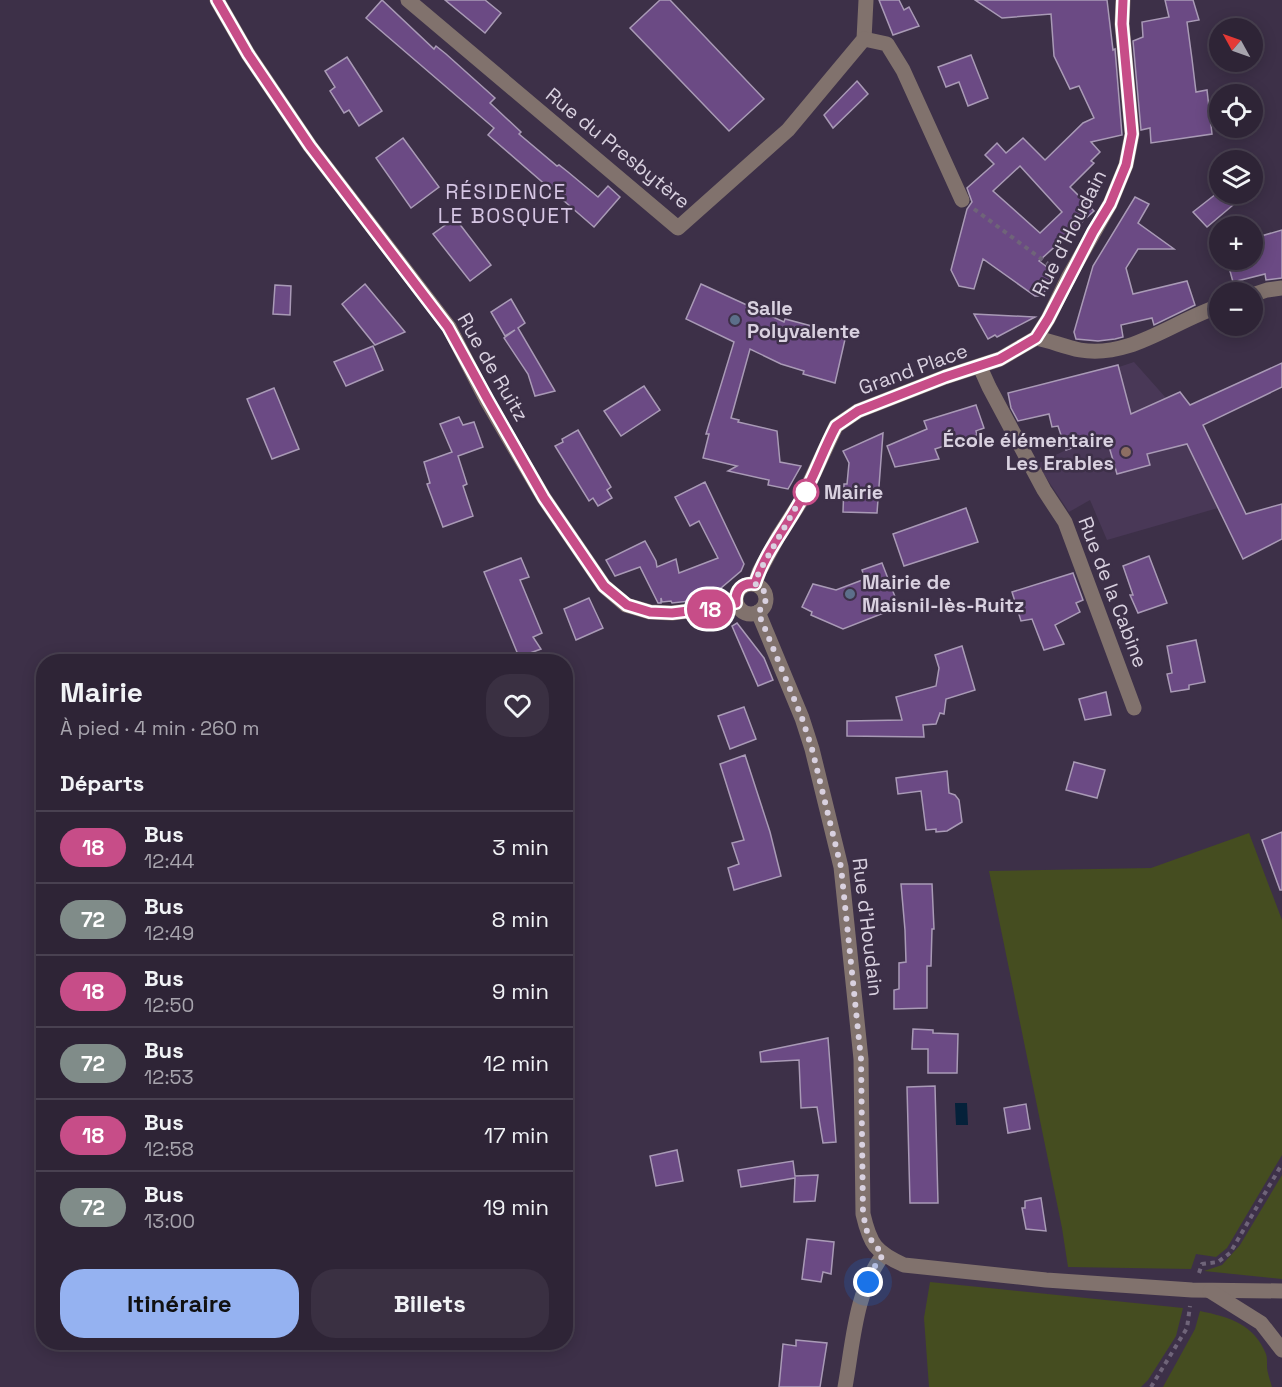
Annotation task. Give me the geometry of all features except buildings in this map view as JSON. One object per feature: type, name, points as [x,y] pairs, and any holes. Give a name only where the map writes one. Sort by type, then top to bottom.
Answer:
[{"type":"street","name":"Rue de Ruitz","points":[[217,0],[248,54],[310,146],[448,327],[544,498],[604,586],[627,605],[650,612],[672,613],[736,603]]},
{"type":"street","name":"Rue du Presbytère","points":[[408,0],[678,228],[789,130],[864,39]]},
{"type":"street","points":[[866,0],[864,39],[887,44],[903,70],[962,200]]},
{"type":"street","name":"Rue d'Houdain","points":[[1036,338],[1110,204],[1126,165],[1132,134],[1122,24],[1123,0]]},
{"type":"street","points":[[1263,291],[1282,288]]},
{"type":"street","points":[[1036,338],[1082,350],[1109,350],[1141,341],[1209,309]]},
{"type":"street","name":"Grand Place","points":[[755,584],[768,554],[801,501],[836,426],[858,411],[945,377],[1000,359],[1036,338]]},
{"type":"street","name":"Rue de la Cabine","points":[[980,367],[1044,490],[1065,522],[1134,708]]},
{"type":"street","points":[[749,583],[755,584],[760,586],[766,594],[765,605],[758,612],[747,614],[736,603],[737,592],[749,583]]},
{"type":"street","name":"Rue d'Houdain","points":[[758,612],[802,718],[812,749],[841,867],[861,1059],[863,1214],[868,1236],[883,1255]]},
{"type":"street","points":[[845,1387],[860,1301],[876,1264],[883,1255],[904,1265],[1046,1280],[1210,1291],[1282,1291]]},
{"type":"street","points":[[1210,1291],[1261,1323],[1282,1350]]},
{"type":"path","points":[[962,200],[1068,278]]},
{"type":"path","points":[[1151,1387],[1187,1328],[1192,1290],[1202,1264],[1218,1262],[1230,1253],[1282,1164]]},
{"type":"shaded area","name":"École élémentaire Les Erables","points":[[1134,362],[1166,398],[1218,508],[1107,540],[1090,500],[1069,512],[1037,464],[1066,450],[1054,380]]},
{"type":"green space","points":[[1249,833],[1282,920],[1282,1155],[1227,1248],[1216,1257],[1196,1254],[1191,1269],[1068,1267],[989,871],[1151,868]]},
{"type":"green space","points":[[1282,1175],[1282,1279],[1204,1271],[1222,1265],[1240,1245]]},
{"type":"green space","points":[[930,1282],[1183,1308],[1176,1336],[1148,1380],[1141,1387],[929,1387],[924,1318]]},
{"type":"green space","points":[[1200,1311],[1230,1319],[1255,1335],[1266,1354],[1267,1371],[1272,1387],[1163,1387],[1195,1329]]},
{"type":"water","points":[[955,1103],[967,1103],[968,1125],[956,1125]]},
{"type":"bus line","name":"18","points":[[217,0],[248,54],[310,146],[448,327],[544,498],[604,586],[627,605],[650,612],[672,613],[736,603],[737,592],[740,588],[749,583],[755,584],[768,554],[801,501],[828,440],[836,426],[844,419],[858,411],[945,377],[1000,359],[1036,338],[1110,204],[1126,165],[1132,134],[1122,24],[1123,0]]},
{"type":"place","name":"Salle Polyvalente","points":[[735,320]]},
{"type":"place","name":"École élémentaire Les Erables","points":[[1126,452]]},
{"type":"place","name":"Mairie","points":[[806,492]]},
{"type":"place","name":"Mairie de Maisnil-lès-Ruitz","points":[[850,594]]},
{"type":"district","name":"RÉSIDENCE LE BOSQUET","points":[[506,203]]},
{"type":"route","points":[[806,492],[808,486],[759,572],[755,584],[760,586],[766,594],[765,605],[758,612],[802,718],[812,749],[841,867],[861,1059],[863,1214],[868,1236],[883,1255],[868,1282]]}]
